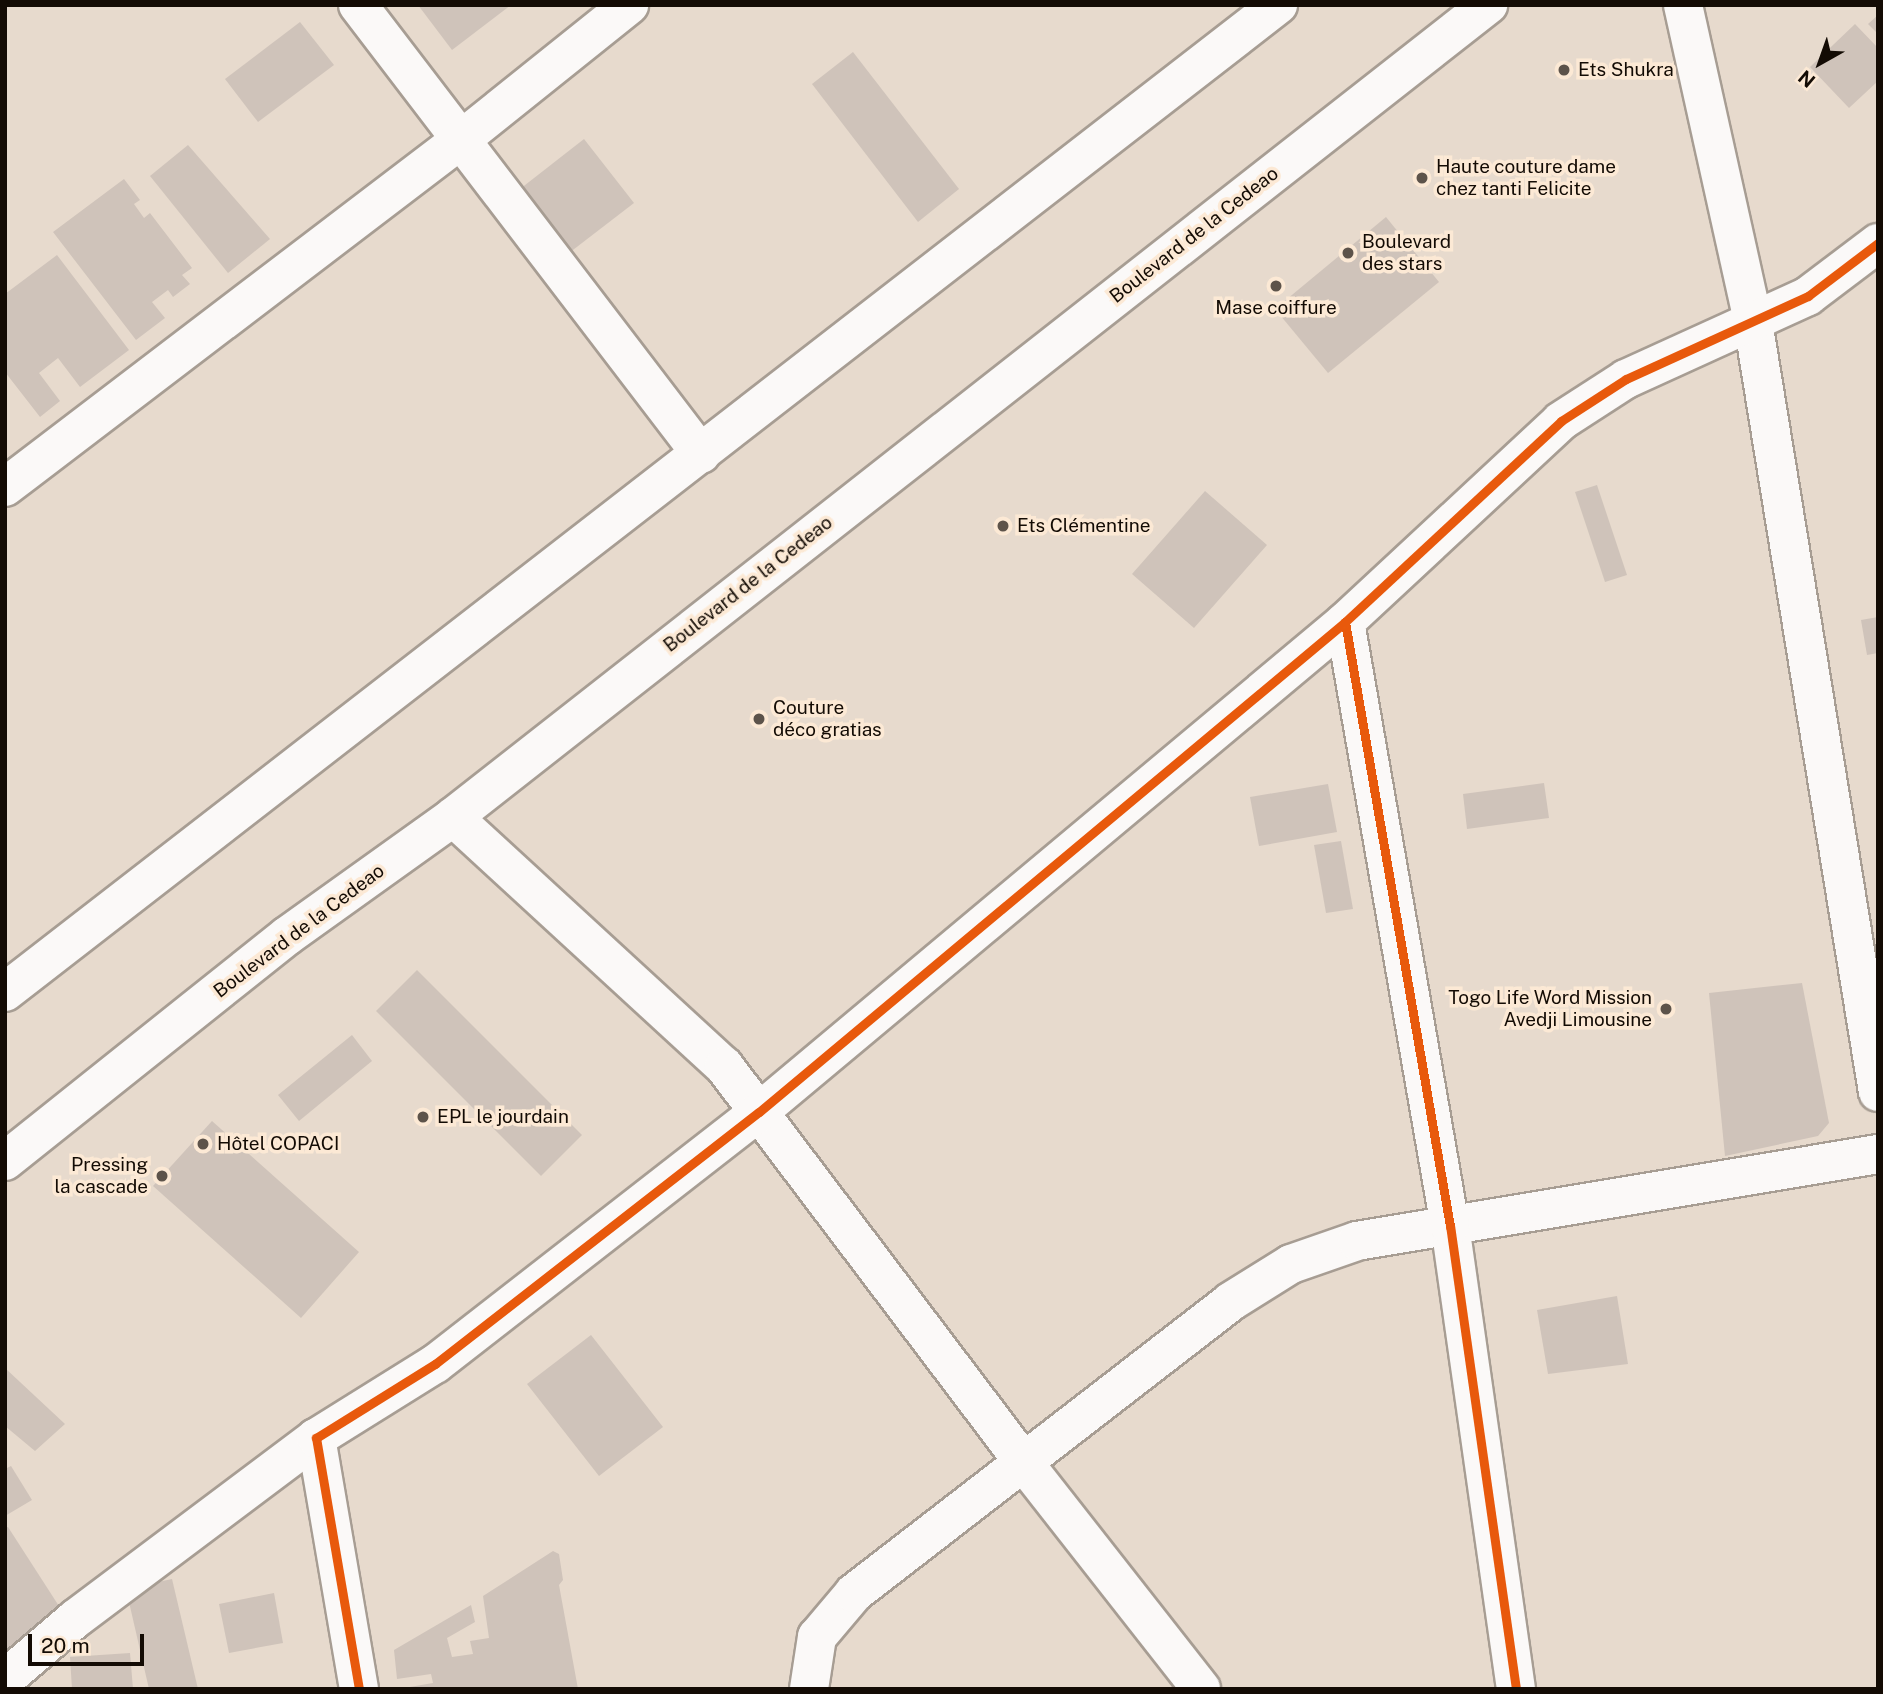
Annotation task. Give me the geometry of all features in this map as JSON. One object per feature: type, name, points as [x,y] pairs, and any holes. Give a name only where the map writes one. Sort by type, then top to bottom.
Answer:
[{"type":"street","points":[[358,5],[463,138],[701,454]]},
{"type":"street","points":[[5,487],[463,138],[629,5]]},
{"type":"street","points":[[5,992],[1278,5]]},
{"type":"street","name":"Boulevard de la Cedeao","points":[[5,1161],[287,936],[453,817],[1488,5]]},
{"type":"street","points":[[1682,5],[1753,322],[1878,1092]]},
{"type":"street","points":[[5,1679],[86,1611],[316,1437],[435,1364],[759,1112],[1345,622],[1561,421],[1626,379],[1808,296],[1878,243]]},
{"type":"street","points":[[1345,622],[1450,1226],[1516,1689]]},
{"type":"street","points":[[453,817],[682,1024],[724,1066],[1024,1463],[1201,1689]]},
{"type":"street","points":[[809,1689],[817,1637],[854,1592],[1230,1302],[1290,1264],[1357,1241],[1878,1154]]},
{"type":"street","points":[[316,1437],[359,1689]]},
{"type":"building","points":[[418,5],[511,5],[452,50]]},
{"type":"building","points":[[1878,15],[1878,34],[1868,24]]},
{"type":"building","points":[[300,22],[334,65],[258,122],[225,79]]},
{"type":"building","points":[[1855,24],[1878,48],[1878,81],[1849,108],[1810,67]]},
{"type":"building","points":[[853,52],[959,189],[918,222],[812,84]]},
{"type":"building","points":[[584,139],[634,203],[569,253],[520,189]]},
{"type":"building","points":[[188,145],[270,239],[228,273],[150,176]]},
{"type":"building","points":[[124,179],[140,200],[134,204],[144,218],[150,213],[192,268],[182,275],[190,284],[173,297],[168,290],[152,302],[165,318],[136,340],[53,232]]},
{"type":"building","points":[[1386,217],[1439,282],[1328,373],[1275,309]]},
{"type":"building","points":[[57,255],[129,350],[80,387],[58,358],[39,373],[60,401],[40,417],[5,372],[5,294]]},
{"type":"building","points":[[1597,485],[1627,575],[1605,582],[1575,492]]},
{"type":"building","points":[[1205,491],[1267,545],[1194,628],[1132,574]]},
{"type":"building","points":[[1878,617],[1878,653],[1867,655],[1861,620]]},
{"type":"building","points":[[1544,783],[1549,818],[1467,829],[1463,794]]},
{"type":"building","points":[[1328,784],[1337,832],[1259,846],[1250,797]]},
{"type":"building","points":[[1341,841],[1353,909],[1326,913],[1314,845]]},
{"type":"building","points":[[417,970],[582,1135],[541,1176],[376,1011]]},
{"type":"building","points":[[1802,983],[1829,1123],[1818,1136],[1725,1156],[1709,993]]},
{"type":"building","points":[[352,1035],[372,1061],[299,1121],[278,1095]]},
{"type":"building","points":[[212,1121],[359,1252],[301,1318],[153,1186]]},
{"type":"building","points":[[1617,1296],[1628,1364],[1548,1374],[1537,1310]]},
{"type":"building","points":[[591,1335],[663,1427],[599,1476],[527,1384]]},
{"type":"building","points":[[5,1368],[65,1424],[35,1451],[5,1426]]},
{"type":"building","points":[[11,1466],[32,1500],[5,1516],[5,1469]]},
{"type":"building","points":[[8,1527],[66,1617],[5,1666],[5,1528]]},
{"type":"building","points":[[553,1551],[559,1554],[563,1580],[559,1585],[578,1689],[398,1689],[433,1683],[431,1674],[397,1679],[394,1650],[471,1605],[475,1622],[447,1638],[452,1657],[473,1654],[470,1641],[489,1638],[483,1596]]},
{"type":"building","points":[[172,1579],[198,1689],[149,1689],[126,1589]]},
{"type":"building","points":[[274,1593],[283,1643],[229,1653],[219,1604]]},
{"type":"building","points":[[130,1653],[133,1689],[72,1689],[70,1657]]},
{"type":"cycle path","points":[[1516,1689],[1450,1226],[1345,622],[1561,421],[1626,379],[1808,296],[1878,243]]},
{"type":"cycle path","points":[[359,1689],[316,1438],[435,1364],[759,1112],[1345,622]]},
{"type":"place","name":"Ets Shukra","points":[[1564,70]]},
{"type":"place","name":"Haute couture dame chez tanti Felicite","points":[[1422,178]]},
{"type":"place","name":"Boulevard des stars","points":[[1348,253]]},
{"type":"place","name":"Mase coiffure","points":[[1276,286]]},
{"type":"place","name":"Ets Clémentine","points":[[1003,526]]},
{"type":"place","name":"Couture déco gratias","points":[[759,719]]},
{"type":"place","name":"Togo Life Word Mission Avedji Limousine","points":[[1666,1009]]},
{"type":"place","name":"EPL le jourdain","points":[[423,1117]]},
{"type":"place","name":"Hôtel COPACI","points":[[203,1144]]},
{"type":"place","name":"Pressing la cascade","points":[[162,1176]]}]
